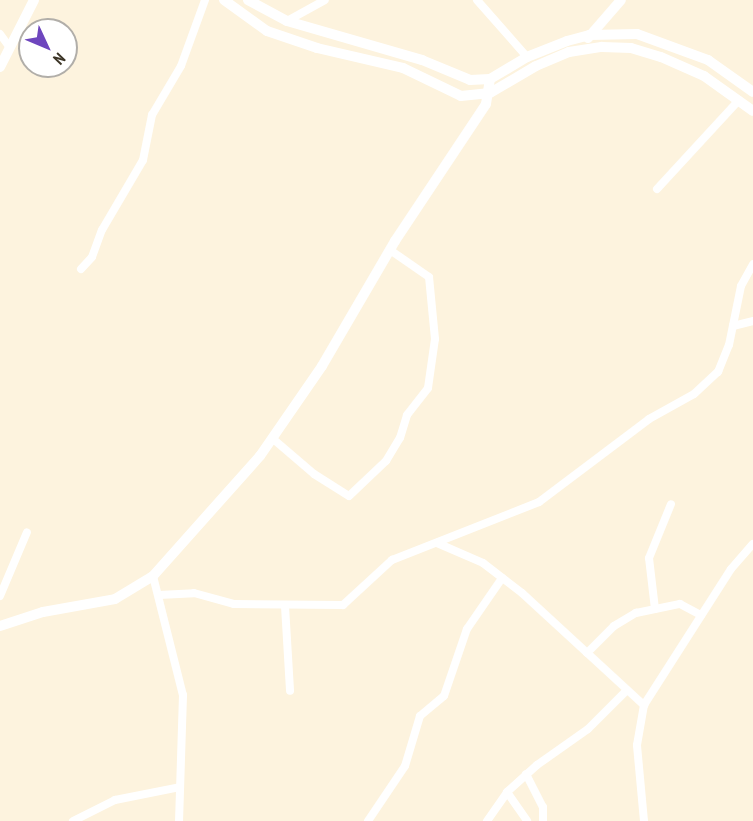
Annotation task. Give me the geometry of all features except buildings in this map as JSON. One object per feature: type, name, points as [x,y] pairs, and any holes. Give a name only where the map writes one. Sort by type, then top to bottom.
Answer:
[{"type":"street","points":[[0,67],[34,0]]},
{"type":"street","points":[[81,269],[92,257],[102,230],[143,160],[152,116],[181,66],[205,0]]},
{"type":"street","points":[[224,0],[249,20],[290,39],[404,68],[461,96],[490,93],[536,66],[580,50],[631,48],[661,57],[704,76],[753,111]]},
{"type":"street","points":[[248,0],[287,21],[422,60],[454,76],[470,80],[490,79],[527,57],[589,35],[637,34],[678,47],[708,60],[753,92]]},
{"type":"street","points":[[287,21],[325,0]]},
{"type":"street","points":[[477,0],[527,57]]},
{"type":"street","points":[[580,50],[589,35],[619,1]]},
{"type":"street","points":[[0,34],[10,48]]},
{"type":"street","points":[[0,626],[42,612],[115,599],[153,576],[272,438],[322,366],[390,250],[486,104],[490,93],[490,79]]},
{"type":"street","points":[[657,189],[739,100]]},
{"type":"street","points":[[272,438],[314,474],[350,496],[386,461],[400,438],[407,415],[429,388],[435,339],[429,277],[390,250]]},
{"type":"street","points":[[159,595],[194,593],[234,604],[343,605],[382,565],[539,502],[650,418],[694,394],[725,360],[741,286],[753,264]]},
{"type":"street","points":[[733,326],[753,321]]},
{"type":"street","points":[[655,609],[649,558],[671,504]]},
{"type":"street","points":[[0,596],[27,532]]},
{"type":"street","points":[[437,543],[483,563],[644,705]]},
{"type":"street","points":[[644,821],[637,745],[644,705],[701,615],[753,544]]},
{"type":"street","points":[[153,576],[183,695],[178,821]]},
{"type":"street","points":[[368,821],[405,766],[420,716],[444,696],[467,629],[502,578]]},
{"type":"street","points":[[587,653],[625,618],[680,604],[701,615]]},
{"type":"street","points":[[285,606],[290,691]]},
{"type":"street","points":[[488,821],[507,792],[526,774],[588,729],[626,691]]},
{"type":"street","points":[[526,774],[543,807],[543,821]]},
{"type":"street","points":[[73,821],[116,800],[180,787]]},
{"type":"street","points":[[507,792],[527,821]]}]
